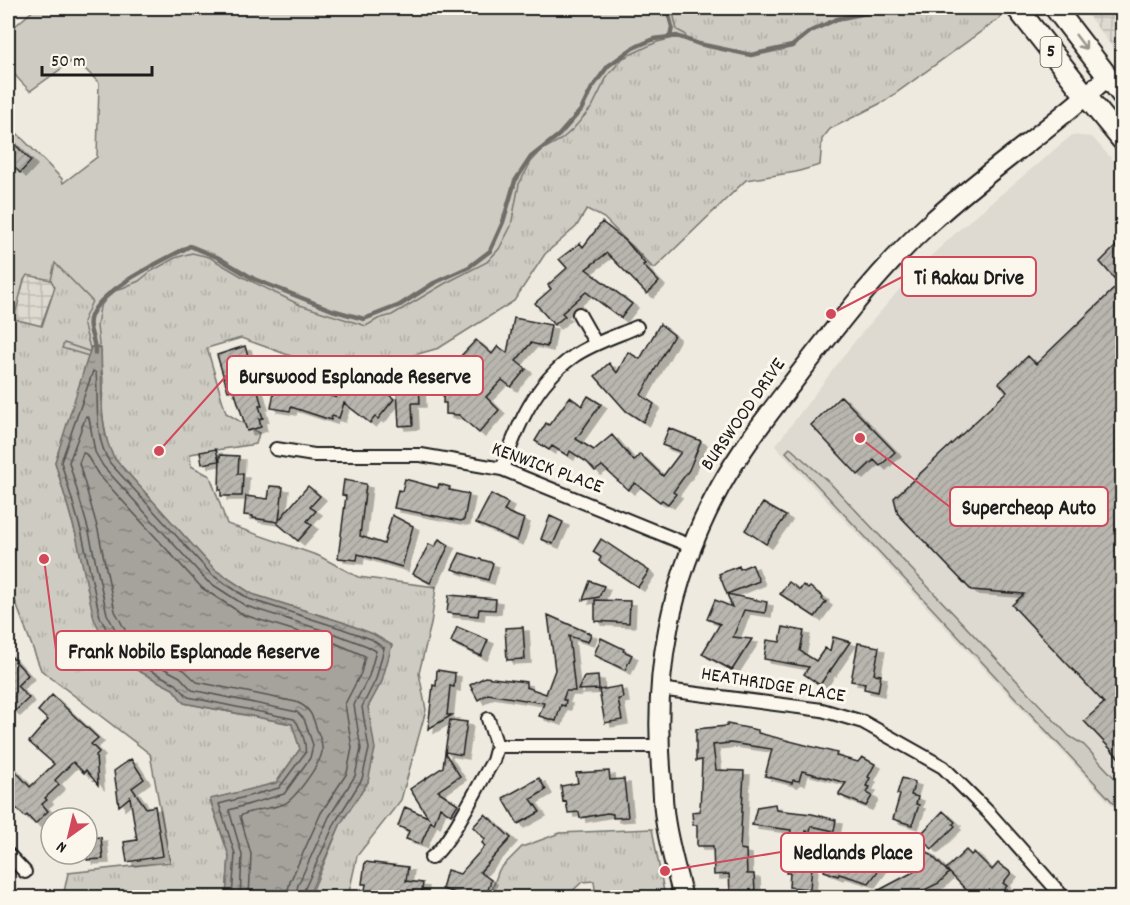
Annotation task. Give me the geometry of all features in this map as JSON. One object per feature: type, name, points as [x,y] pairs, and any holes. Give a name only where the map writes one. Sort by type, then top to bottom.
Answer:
[{"type":"main road","name":"5","points":[[1017,8],[1122,140]]},
{"type":"main road","name":"5","points":[[1055,8],[1122,95]]},
{"type":"street","name":"BURSWOOD DRIVE","points":[[683,897],[665,824],[659,746],[659,689],[670,618],[691,546],[716,494],[740,456],[862,294],[903,249],[951,204],[1107,77]]},
{"type":"street","points":[[579,314],[596,344]]},
{"type":"street","points":[[502,469],[532,399],[573,357],[596,344],[638,327]]},
{"type":"street","name":"KENWICK PLACE","points":[[276,449],[314,455],[421,455],[502,469],[691,546]]},
{"type":"street","name":"HEATHRIDGE PLACE","points":[[659,689],[822,710],[863,722],[943,767],[989,813],[1064,897]]},
{"type":"street","points":[[431,858],[438,854],[447,841],[492,761],[497,746],[488,719]]},
{"type":"street","points":[[497,746],[659,746]]},
{"type":"street","points":[[8,854],[25,872]]},
{"type":"shaded area","points":[[1082,8],[1122,8],[1122,59]]},
{"type":"shaded area","points":[[1072,135],[1092,137],[1122,170],[1122,816],[775,446],[855,341],[918,268],[962,227]]},
{"type":"shaded area","points":[[27,274],[51,280],[55,287],[41,326],[14,319]]},
{"type":"green space","points":[[36,8],[945,8],[606,136],[423,330],[259,329],[91,347],[85,372],[41,326],[55,287],[51,280],[27,275],[14,319],[8,313],[8,124],[62,179],[63,183],[97,157],[99,83],[75,59],[30,91],[12,71],[7,52],[8,32]]},
{"type":"green space","points":[[672,8],[994,8],[1001,17],[885,101],[830,129],[822,139],[820,165],[796,172],[746,180],[654,269],[604,218],[587,209],[576,227],[545,254],[514,301],[439,348],[383,364],[313,364],[241,338],[207,348],[226,413],[259,433],[256,444],[190,454],[191,466],[210,476],[227,524],[319,556],[358,577],[436,587],[431,624],[419,673],[426,710],[401,800],[357,856],[348,897],[310,897],[341,823],[368,782],[370,721],[368,707],[382,681],[373,634],[252,594],[215,570],[115,459],[108,448],[102,412],[103,380],[97,326],[100,307],[115,291],[139,281],[175,258],[192,253],[209,257],[243,277],[300,305],[366,326],[392,315],[487,262],[499,249],[511,226],[519,184],[531,162],[542,150],[562,139],[573,129],[592,107],[608,75],[623,58],[657,42],[674,38],[686,39],[685,34],[677,30]]},
{"type":"green space","points":[[55,263],[92,301],[83,322],[91,352],[64,343],[62,348],[92,357],[55,462],[114,658],[173,689],[184,703],[292,724],[300,749],[276,783],[210,800],[229,856],[226,897],[63,897],[68,873],[170,862],[150,754],[41,670],[8,582],[10,483],[8,473],[8,313],[14,319],[42,326],[55,287],[51,280]]},
{"type":"green space","points":[[790,448],[830,483],[1069,736],[1084,745],[1122,786],[1122,812],[786,452]]},
{"type":"green space","points":[[652,829],[665,897],[596,897],[594,881],[582,882],[566,897],[489,898],[499,870],[522,847],[560,833]]},
{"type":"water","points":[[91,347],[101,348],[103,420],[109,447],[115,459],[215,570],[252,594],[342,622],[373,634],[392,645],[382,681],[368,707],[375,749],[368,782],[341,823],[308,897],[226,897],[229,856],[210,799],[276,783],[300,749],[292,724],[184,703],[173,689],[114,658],[94,619],[76,535],[55,462]]},
{"type":"building","points":[[8,137],[31,161],[20,173],[8,161]]},
{"type":"building","points":[[602,222],[627,242],[645,264],[643,265],[659,282],[647,294],[607,253],[586,269],[632,304],[621,318],[586,292],[562,313],[565,316],[554,325],[535,303],[551,289],[548,285],[567,268],[559,259],[580,243],[583,247]]},
{"type":"building","points":[[1117,245],[1122,251],[1122,761],[1084,721],[1104,703],[1012,605],[1024,594],[971,590],[898,514],[894,498],[1007,392],[999,383],[1028,356],[1036,364],[1119,284],[1100,262]]},
{"type":"building","points":[[514,318],[551,325],[547,347],[531,343],[516,361],[526,369],[511,387],[502,380],[486,397],[499,410],[479,433],[459,415],[446,414],[446,403],[443,403],[445,358],[458,359],[476,340],[492,354],[498,346],[507,353]]},
{"type":"building","points":[[660,324],[674,335],[641,395],[654,404],[643,422],[626,411],[595,376],[609,363],[617,373],[628,352],[640,359]]},
{"type":"building","points":[[245,346],[262,406],[259,406],[263,418],[259,419],[261,427],[247,431],[234,390],[228,391],[217,355]]},
{"type":"building","points":[[279,366],[293,368],[291,379],[295,379],[294,384],[337,398],[337,383],[378,386],[394,399],[378,419],[375,417],[370,423],[344,403],[339,418],[332,416],[331,420],[291,407],[290,411],[271,408]]},
{"type":"building","points":[[413,368],[414,386],[419,386],[420,403],[412,403],[413,425],[399,426],[396,369]]},
{"type":"building","points":[[588,396],[601,404],[576,439],[594,450],[612,435],[634,461],[640,454],[663,476],[681,452],[662,445],[669,428],[701,441],[689,470],[673,492],[676,494],[668,504],[662,500],[660,502],[635,483],[628,490],[602,466],[595,471],[587,462],[570,451],[568,456],[552,446],[549,450],[535,441],[546,423],[549,425],[570,397],[582,406]]},
{"type":"building","points":[[841,396],[895,452],[880,466],[874,460],[858,475],[811,425]]},
{"type":"building","points":[[216,449],[219,461],[202,464],[200,452]]},
{"type":"building","points":[[220,455],[239,456],[238,474],[243,474],[242,496],[221,496],[221,490],[219,490]]},
{"type":"building","points":[[405,479],[438,488],[439,484],[450,487],[449,490],[469,494],[464,520],[394,508],[398,490],[402,491]]},
{"type":"building","points":[[344,480],[366,484],[360,536],[384,544],[392,515],[413,526],[402,567],[358,554],[357,560],[338,558],[346,496],[342,495]]},
{"type":"building","points":[[270,486],[283,487],[279,520],[308,486],[320,496],[310,507],[316,511],[307,521],[312,525],[298,541],[278,522],[244,515],[246,496],[268,499]]},
{"type":"building","points":[[491,494],[508,503],[504,511],[524,519],[517,541],[476,523]]},
{"type":"building","points":[[763,503],[786,516],[766,544],[745,530]]},
{"type":"building","points":[[550,516],[563,522],[553,544],[541,539]]},
{"type":"building","points":[[439,539],[449,545],[430,583],[413,574],[429,544],[435,547]]},
{"type":"building","points":[[601,539],[649,571],[638,587],[599,561],[601,557],[593,552]]},
{"type":"building","points":[[460,553],[493,563],[488,580],[452,569]]},
{"type":"building","points":[[752,564],[759,581],[727,594],[719,574],[739,566],[740,569]]},
{"type":"building","points":[[590,581],[604,586],[599,597],[583,600]]},
{"type":"building","points":[[789,582],[800,590],[803,585],[808,589],[810,587],[823,597],[822,599],[826,602],[815,617],[780,594]]},
{"type":"building","points":[[727,594],[767,602],[765,613],[744,610],[733,637],[752,639],[732,670],[702,654],[720,624],[707,619],[715,600],[732,607]]},
{"type":"building","points":[[449,595],[496,599],[495,610],[479,609],[478,616],[447,613]]},
{"type":"building","points":[[595,600],[630,601],[629,623],[595,621]]},
{"type":"building","points":[[548,615],[591,634],[588,642],[569,636],[575,691],[566,691],[563,700],[566,700],[565,706],[561,705],[556,721],[539,716],[544,703],[488,694],[478,700],[470,685],[485,677],[526,682],[526,687],[546,694],[555,670]]},
{"type":"building","points":[[457,627],[488,640],[481,656],[451,642]]},
{"type":"building","points":[[523,627],[525,659],[507,660],[505,628]]},
{"type":"building","points":[[783,627],[804,631],[800,651],[816,661],[825,648],[830,651],[833,637],[850,642],[820,685],[804,674],[809,667],[764,659],[767,640],[780,642]]},
{"type":"building","points":[[601,638],[632,655],[625,670],[594,655]]},
{"type":"building","points":[[858,643],[879,647],[874,674],[881,675],[878,692],[864,689],[865,683],[851,681]]},
{"type":"building","points":[[8,653],[28,675],[17,686],[29,698],[14,712],[8,705]]},
{"type":"building","points":[[437,670],[455,673],[454,687],[450,686],[447,715],[452,715],[428,729],[433,685],[436,686]]},
{"type":"building","points":[[598,676],[599,689],[578,690],[584,677]]},
{"type":"building","points":[[621,686],[623,698],[618,699],[622,720],[605,723],[599,690]]},
{"type":"building","points":[[52,695],[98,738],[91,744],[99,752],[96,755],[98,785],[86,770],[84,773],[73,762],[55,780],[59,785],[45,798],[47,800],[42,804],[44,806],[39,806],[39,820],[35,824],[12,804],[15,801],[8,793],[8,763],[30,787],[54,764],[29,742],[48,720],[38,711]]},
{"type":"building","points":[[450,720],[467,722],[462,755],[445,752]]},
{"type":"building","points":[[727,724],[758,730],[758,733],[837,753],[836,756],[858,762],[862,757],[875,764],[866,786],[870,787],[867,793],[872,796],[866,806],[839,795],[846,783],[802,771],[799,781],[793,780],[792,783],[765,776],[772,749],[730,743],[713,745],[716,770],[744,771],[740,849],[746,850],[747,874],[754,874],[755,891],[730,892],[729,874],[714,875],[713,846],[697,846],[697,825],[693,825],[692,812],[700,811],[702,760],[696,761],[696,729],[727,726]]},
{"type":"building","points":[[445,753],[460,776],[438,791],[458,804],[451,815],[440,807],[434,824],[431,821],[421,844],[406,839],[409,831],[398,826],[405,807],[428,817],[410,789],[443,767]]},
{"type":"building","points":[[131,759],[144,779],[132,788],[146,808],[155,806],[163,856],[127,862],[124,842],[137,840],[130,797],[119,806],[114,771]]},
{"type":"building","points":[[609,771],[610,780],[624,779],[628,817],[613,818],[613,814],[607,813],[580,818],[579,812],[568,813],[566,801],[563,802],[561,786],[578,783],[576,773]]},
{"type":"building","points":[[539,778],[546,790],[531,799],[540,812],[518,824],[503,798]]},
{"type":"building","points":[[902,778],[915,782],[911,795],[918,797],[916,804],[919,805],[912,825],[893,819]]},
{"type":"building","points":[[775,804],[776,810],[812,814],[836,820],[834,831],[811,826],[810,832],[806,831],[802,864],[812,865],[810,889],[789,887],[790,873],[786,873],[791,830],[752,825],[757,807]]},
{"type":"building","points":[[943,811],[955,822],[953,824],[955,826],[932,849],[919,836]]},
{"type":"building","points":[[485,814],[511,838],[480,872],[491,880],[486,897],[470,897],[442,889],[447,870],[460,874],[485,846],[482,843],[485,839],[473,827]]},
{"type":"building","points":[[835,836],[866,846],[870,850],[881,841],[893,851],[869,883],[839,874],[838,876],[824,871]]},
{"type":"building","points":[[99,837],[101,837],[103,859],[99,859]]},
{"type":"building","points":[[926,850],[949,873],[939,883],[910,897],[866,897],[923,867],[916,860]]},
{"type":"building","points":[[966,850],[971,855],[974,852],[992,870],[998,863],[1011,873],[1003,883],[1007,886],[998,897],[973,897],[946,869]]},
{"type":"building","points":[[365,862],[408,867],[406,881],[423,883],[421,897],[364,896],[366,884],[362,884]]},
{"type":"waterway","points":[[667,8],[672,27],[670,37]]},
{"type":"waterway","points":[[95,353],[90,321],[97,306],[120,285],[190,246],[217,257],[254,279],[332,310],[364,319],[400,305],[434,283],[469,267],[490,251],[503,222],[515,181],[531,157],[559,135],[581,110],[592,88],[608,66],[633,48],[654,39],[677,36],[699,44],[751,55],[792,46],[811,31],[837,19],[871,12],[877,8]]},
{"type":"place","name":"Ti Rakau Drive","points":[[831,314]]},
{"type":"place","name":"Supercheap Auto","points":[[860,438]]},
{"type":"place","name":"Burswood Esplanade Reserve","points":[[159,451]]},
{"type":"place","name":"Frank Nobilo Esplanade Reserve","points":[[44,559]]},
{"type":"place","name":"Nedlands Place","points":[[665,871]]}]
